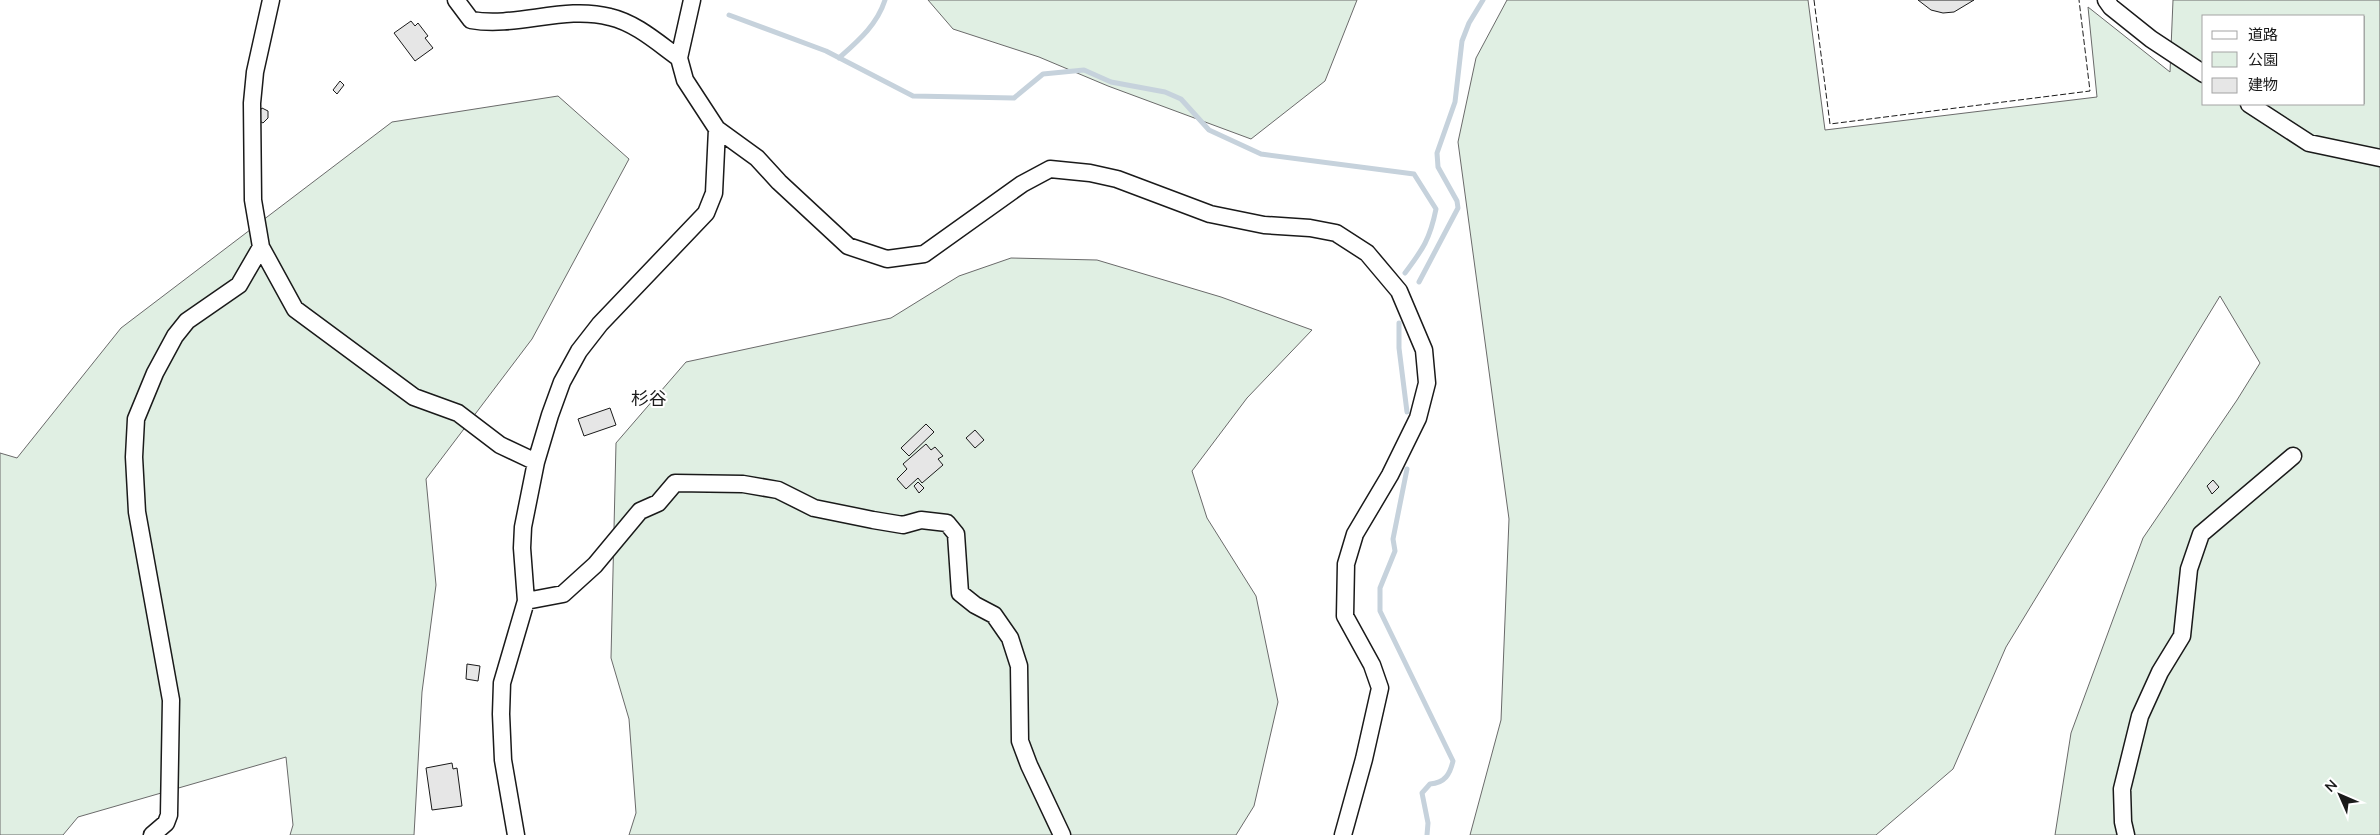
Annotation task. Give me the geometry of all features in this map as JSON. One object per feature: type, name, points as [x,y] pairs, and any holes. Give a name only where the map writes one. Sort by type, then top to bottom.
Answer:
[{"type":"street","points":[[271,0],[255,72],[252,103],[253,200],[261,247],[295,309],[414,396],[458,413],[500,445],[536,462]]},
{"type":"street","points":[[456,0],[472,20],[488,23],[557,15],[610,17],[643,32],[679,58]]},
{"type":"street","points":[[692,0],[679,58],[685,80],[717,129],[757,158],[779,182],[848,246],[886,259],[924,254],[1022,184],[1050,169],[1090,173],[1117,179],[1210,214],[1264,225],[1310,228],[1336,233],[1367,253],[1400,291],[1424,350],[1428,383],[1418,418],[1390,476],[1355,534],[1346,564],[1345,616],[1372,665],[1380,688],[1364,759],[1343,835]]},
{"type":"street","points":[[2106,0],[2111,7],[2151,39],[2202,73]]},
{"type":"street","points":[[2251,105],[2309,143],[2380,158]]},
{"type":"street","points":[[516,835],[503,760],[501,698],[502,683],[526,601],[522,548],[523,527],[536,462],[562,382],[579,351],[600,324],[706,213],[714,193],[717,129]]},
{"type":"street","points":[[152,835],[166,823],[169,815],[171,700],[137,512],[134,457],[136,419],[155,373],[175,336],[187,321],[239,285],[261,247]]},
{"type":"street","points":[[2126,835],[2123,822],[2122,789],[2140,716],[2160,672],[2182,636],[2190,569],[2201,534],[2293,456]]},
{"type":"street","points":[[526,601],[562,594],[594,565],[640,511],[658,503],[675,483],[752,486],[778,490],[814,508],[873,520],[903,524],[920,520],[947,523],[956,534],[960,592],[975,605],[994,614],[1010,638],[1019,666],[1020,741],[1029,765],[1062,835]]},
{"type":"green space","points":[[928,0],[1357,0],[1325,81],[1251,139],[1108,86],[1039,57],[953,29]]},
{"type":"green space","points":[[1507,0],[1808,0],[1825,130],[2097,97],[2088,7],[2170,72],[2173,0],[2380,0],[2380,835],[2055,835],[2071,733],[2143,538],[2260,363],[2220,296],[2006,647],[1953,769],[1876,835],[1470,835],[1501,720],[1509,519],[1458,142],[1476,58]]},
{"type":"green space","points":[[558,96],[629,159],[532,339],[426,479],[436,585],[422,692],[414,835],[290,835],[293,825],[286,757],[78,817],[63,835],[0,835],[0,453],[17,458],[121,328],[392,122]]},
{"type":"green space","points":[[1011,258],[1097,260],[1221,297],[1312,330],[1247,398],[1192,471],[1207,518],[1256,596],[1278,702],[1254,806],[1236,835],[629,835],[636,813],[629,719],[611,658],[616,443],[686,362],[891,318],[959,276]]},
{"type":"building","points":[[1918,0],[1974,0],[1954,12],[1943,13],[1931,10]]},
{"type":"building","points":[[411,21],[415,26],[418,23],[428,36],[425,38],[433,48],[415,61],[394,33]]},
{"type":"building","points":[[340,81],[344,85],[337,94],[333,90]]},
{"type":"building","points":[[262,108],[268,111],[268,118],[263,123],[258,120],[258,113]]},
{"type":"building","points":[[610,408],[616,425],[584,436],[578,419]]},
{"type":"building","points":[[926,424],[934,432],[909,456],[901,448]]},
{"type":"building","points":[[975,430],[984,440],[975,448],[966,438]]},
{"type":"building","points":[[926,444],[931,450],[935,447],[943,456],[938,459],[943,465],[922,483],[918,478],[906,489],[897,479],[907,469],[903,464]]},
{"type":"building","points":[[2213,480],[2219,487],[2212,494],[2207,486]]},
{"type":"building","points":[[918,482],[924,488],[919,493],[914,486]]},
{"type":"building","points":[[467,664],[480,666],[478,681],[466,679]]},
{"type":"building","points":[[452,763],[453,769],[457,768],[462,806],[432,810],[426,768]]},
{"type":"waterway","points":[[839,58],[872,25],[885,0]]},
{"type":"waterway","points":[[1419,282],[1458,208],[1457,201],[1438,167],[1437,153],[1455,102],[1462,41],[1469,23],[1483,0]]},
{"type":"waterway","points":[[729,15],[826,51],[913,96],[1014,98],[1043,74],[1084,70],[1111,82],[1165,92],[1181,99],[1209,130],[1261,154],[1414,174],[1436,209],[1425,243],[1405,273]]},
{"type":"waterway","points":[[1399,323],[1399,348],[1407,412]]},
{"type":"waterway","points":[[1407,469],[1393,539],[1395,551],[1380,588],[1380,611],[1453,761],[1446,777],[1440,782],[1430,784],[1422,793],[1428,823],[1427,835]]},
{"type":"fence","points":[[1814,0],[1830,124],[2090,91],[2079,0]]},
{"type":"district","name":"杉谷","points":[[649,399]]}]
